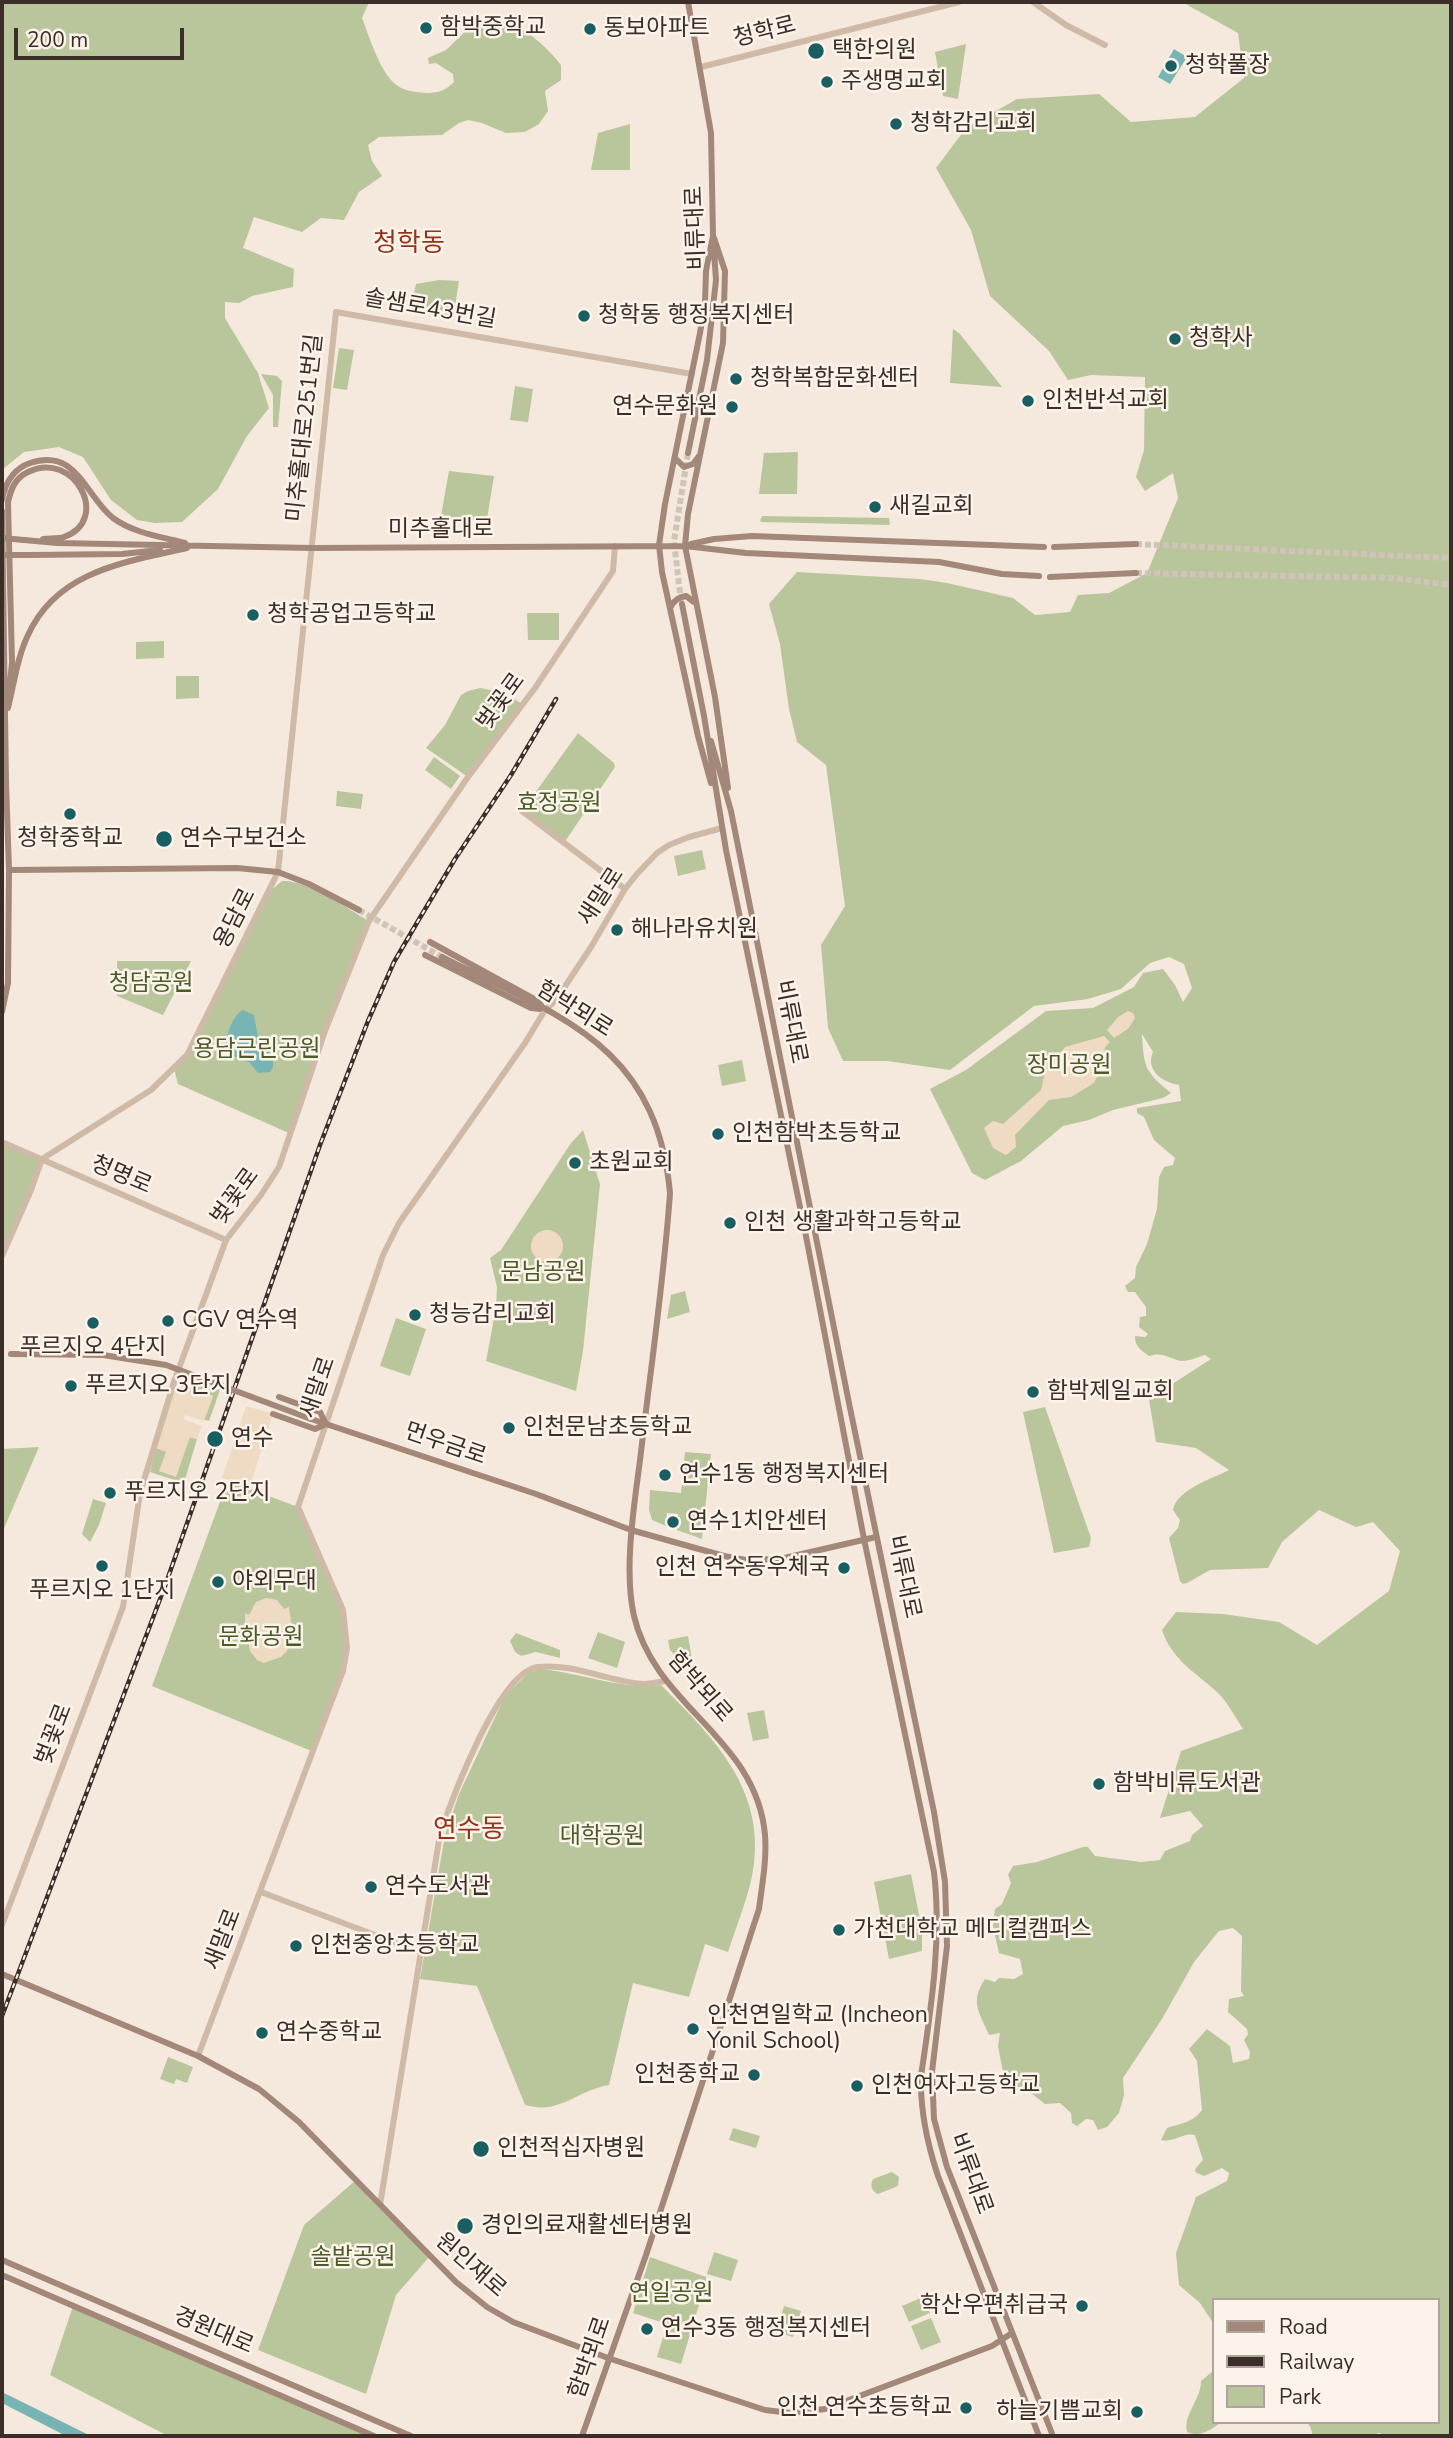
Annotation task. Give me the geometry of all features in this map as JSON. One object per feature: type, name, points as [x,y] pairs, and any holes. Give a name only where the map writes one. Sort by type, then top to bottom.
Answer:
[{"type":"main road","name":"비류대로","points":[[688,2],[711,133],[716,280],[707,360],[688,453]]},
{"type":"main road","points":[[713,236],[706,271],[701,333],[659,545],[698,736],[719,810]]},
{"type":"main road","points":[[713,236],[725,271],[726,312],[723,343],[688,514],[685,546],[715,697],[731,811]]},
{"type":"main road","points":[[676,453],[677,462],[684,467],[693,464],[702,451]]},
{"type":"main road","points":[[2,500],[10,478],[25,464],[48,460],[60,462],[79,475],[113,518],[130,528],[197,546]]},
{"type":"main road","points":[[6,717],[12,662],[8,502],[10,490],[23,475],[40,468],[51,467],[69,474],[78,483],[86,501],[86,517],[82,524],[63,538],[24,540]]},
{"type":"main road","points":[[2,511],[9,870],[8,983],[2,1012]]},
{"type":"main road","name":"미추홀대로","points":[[685,546],[714,539],[752,536],[1044,547]]},
{"type":"main road","name":"미추홀대로","points":[[2,538],[57,543],[312,548],[659,545],[746,553],[939,562],[1002,574],[1040,576]]},
{"type":"main road","points":[[1054,547],[1136,544]]},
{"type":"main road","points":[[6,717],[27,636],[42,610],[68,586],[107,566],[197,546]]},
{"type":"main road","name":"미추홀대로","points":[[2,555],[122,554],[197,546]]},
{"type":"main road","points":[[1050,577],[1136,573]]},
{"type":"main road","points":[[670,609],[672,604],[686,596],[695,604]]},
{"type":"main road","name":"비류대로","points":[[682,604],[722,828],[805,1231],[864,1539],[926,1824],[937,1896],[936,1968],[921,2077],[925,2127],[938,2176],[1038,2436]]},
{"type":"main road","points":[[2,676],[6,717]]},
{"type":"main road","name":"비류대로","points":[[704,716],[731,811],[946,1882],[947,1945],[932,2072],[934,2119],[947,2167],[1053,2436]]},
{"type":"main road","points":[[9,870],[237,868],[278,872],[309,884],[359,910]]},
{"type":"main road","points":[[430,942],[536,1000],[545,1010]]},
{"type":"main road","points":[[425,955],[531,1008],[545,1010]]},
{"type":"main road","name":"함박뫼로","points":[[442,957],[583,1031],[627,1072],[645,1099],[656,1125],[667,1166],[670,1193],[631,1530],[631,1597],[635,1616],[653,1663],[665,1681],[728,1747],[741,1766],[760,1807],[765,1833],[765,1861],[759,1909],[650,2244],[582,2436]]},
{"type":"main road","name":"먼우금로","points":[[2,1354],[79,1353],[147,1361],[187,1372],[311,1419],[536,1494],[631,1530],[746,1560],[789,1557],[876,1537]]},
{"type":"main road","points":[[273,1414],[314,1429],[326,1424],[320,1412],[279,1396]]},
{"type":"main road","name":"원인재로","points":[[2,1974],[198,2056],[233,2073],[278,2103],[456,2282],[487,2307],[540,2334],[765,2410],[790,2413],[825,2409],[852,2400],[992,2346],[1012,2333]]},
{"type":"main road","name":"경원대로","points":[[2,2260],[411,2436]]},
{"type":"main road","name":"경원대로","points":[[2,2276],[374,2436]]},
{"type":"street","name":"청학로","points":[[701,67],[959,2]]},
{"type":"street","points":[[1033,2],[1066,25],[1105,45]]},
{"type":"street","name":"솔샘로43번길","points":[[336,312],[692,374]]},
{"type":"street","name":"미추홀대로251번길","points":[[312,548],[336,312]]},
{"type":"street","name":"벚꽃로","points":[[2,1924],[123,1607],[140,1493],[169,1395],[226,1240],[279,1167],[325,1031],[369,921],[468,777],[535,688],[606,583],[612,570],[615,547]]},
{"type":"street","name":"용담로","points":[[42,1159],[151,1090],[187,1055],[278,872],[312,548]]},
{"type":"street","points":[[522,811],[625,889]]},
{"type":"street","name":"새말로","points":[[198,2056],[343,1671],[346,1637],[343,1610],[298,1507],[383,1255],[400,1223],[545,1010],[556,1000],[570,979],[625,889],[663,849],[689,837],[722,828]]},
{"type":"street","name":"청명로","points":[[2,1142],[226,1240]]},
{"type":"street","points":[[2,1256],[42,1159]]},
{"type":"street","points":[[380,2205],[440,1834],[454,1791],[502,1694],[527,1669],[539,1666],[576,1670],[645,1684],[665,1681]]},
{"type":"street","points":[[261,1892],[420,1952]]},
{"type":"green space","points":[[2,2],[369,2],[362,18],[386,73],[401,88],[425,93],[441,91],[454,82],[453,74],[436,63],[429,64],[428,58],[446,50],[473,24],[497,16],[524,30],[547,49],[561,65],[561,80],[545,91],[548,111],[539,124],[525,132],[506,133],[468,120],[442,135],[379,137],[368,145],[372,161],[382,176],[359,192],[344,220],[321,218],[302,232],[254,217],[243,248],[294,269],[293,287],[252,296],[239,303],[225,302],[225,318],[258,373],[269,408],[247,436],[218,489],[182,522],[155,523],[137,520],[111,500],[83,457],[59,447],[24,452],[3,469]]},
{"type":"green space","name":"장미공원","points":[[1182,2],[1451,2],[1451,2436],[1384,2436],[1380,2433],[1366,2436],[1313,2436],[1308,2424],[1439,2424],[1439,2298],[1212,2298],[1212,2321],[1200,2303],[1179,2285],[1176,2253],[1196,2197],[1227,2181],[1229,2173],[1222,2168],[1204,2176],[1195,2172],[1203,2160],[1195,2135],[1161,2140],[1167,2128],[1190,2120],[1202,2110],[1197,2061],[1189,2049],[1207,2029],[1230,2046],[1233,2063],[1249,2059],[1250,2052],[1244,2040],[1248,2034],[1247,2029],[1228,2012],[1229,1999],[1244,1996],[1241,1991],[1242,1936],[1233,1928],[1219,1931],[1194,1962],[1162,2019],[1123,2078],[1124,2095],[1119,2113],[1107,2127],[1098,2130],[1093,2120],[1086,2119],[1077,2126],[1072,2123],[1071,2113],[1060,2103],[1045,2104],[1027,2090],[1003,2083],[998,2046],[1000,2033],[989,2035],[977,2001],[985,1979],[995,1982],[999,1978],[1014,1979],[1023,1974],[1020,1959],[999,1953],[993,1927],[995,1909],[1002,1904],[1011,1883],[1008,1875],[1013,1866],[1037,1862],[1083,1847],[1088,1847],[1095,1856],[1141,1862],[1160,1860],[1165,1851],[1190,1841],[1192,1835],[1203,1826],[1190,1811],[1160,1818],[1181,1751],[1243,1729],[1221,1696],[1178,1658],[1162,1630],[1176,1612],[1223,1614],[1279,1622],[1317,1645],[1389,1591],[1400,1551],[1373,1522],[1356,1527],[1319,1510],[1282,1542],[1268,1568],[1210,1570],[1187,1583],[1180,1581],[1169,1538],[1178,1528],[1180,1520],[1173,1510],[1176,1503],[1188,1490],[1229,1470],[1196,1448],[1156,1442],[1149,1399],[1211,1359],[1205,1355],[1182,1361],[1162,1355],[1149,1356],[1141,1350],[1135,1336],[1145,1337],[1148,1334],[1139,1327],[1140,1317],[1146,1316],[1146,1307],[1135,1292],[1128,1292],[1125,1286],[1135,1278],[1136,1267],[1147,1244],[1157,1209],[1159,1177],[1164,1167],[1173,1165],[1175,1158],[1154,1140],[1144,1117],[1137,1113],[1137,1108],[1181,1101],[1179,1085],[1161,1078],[1153,1070],[1153,1052],[1142,1034],[1147,1068],[1171,1093],[1163,1098],[1063,1126],[1021,1161],[985,1180],[972,1173],[930,1089],[966,1070],[1046,1011],[1093,1008],[1134,987],[1143,973],[1163,969],[1183,1002],[1192,988],[1184,964],[1169,957],[1150,963],[1121,989],[1088,999],[1034,1006],[950,1070],[887,1061],[843,1061],[828,1028],[821,945],[845,906],[826,765],[797,742],[789,709],[780,644],[769,604],[797,572],[947,583],[1013,598],[1035,615],[1070,612],[1078,595],[1109,593],[1147,573],[1178,498],[1173,473],[1145,491],[1136,477],[1144,450],[1145,377],[1091,375],[1068,380],[1049,351],[990,296],[971,230],[936,168],[966,128],[1017,99],[1099,94],[1131,122],[1195,117],[1244,78],[1238,33]]},
{"type":"green space","points":[[966,44],[958,99],[943,96],[935,52]]},
{"type":"green space","points":[[630,124],[630,170],[591,170],[598,133]]},
{"type":"green space","points":[[439,280],[459,281],[453,319],[410,311],[416,284]]},
{"type":"green space","points":[[953,329],[960,334],[1002,387],[950,383]]},
{"type":"green space","points":[[339,348],[354,350],[347,390],[333,388]]},
{"type":"green space","points":[[261,374],[277,376],[282,381],[278,427],[273,427],[273,395]]},
{"type":"green space","points":[[515,386],[533,389],[528,422],[510,420]]},
{"type":"green space","points":[[798,452],[797,494],[759,494],[764,453]]},
{"type":"green space","points":[[449,471],[494,476],[487,519],[440,521]]},
{"type":"green space","points":[[762,516],[889,518],[890,525],[762,522]]},
{"type":"green space","points":[[527,613],[559,613],[559,640],[528,640]]},
{"type":"green space","points":[[164,641],[164,658],[136,659],[136,642]]},
{"type":"green space","points":[[176,676],[199,676],[199,698],[176,699]]},
{"type":"green space","points":[[480,688],[501,692],[523,704],[468,777],[426,748],[445,725],[461,695]]},
{"type":"green space","name":"효정공원","points":[[578,733],[614,763],[615,767],[564,843],[522,811]]},
{"type":"green space","points":[[434,757],[460,776],[451,789],[425,770]]},
{"type":"green space","points":[[337,791],[363,794],[361,809],[336,806]]},
{"type":"green space","points":[[702,850],[706,869],[678,876],[674,856]]},
{"type":"green space","name":"용담근린공원","points":[[282,881],[315,890],[369,921],[325,1031],[291,1134],[178,1084],[174,1069],[185,1057],[269,892]]},
{"type":"green space","name":"청담공원","points":[[117,961],[191,961],[163,1015],[117,996]]},
{"type":"green space","points":[[742,1060],[746,1081],[722,1086],[718,1065]]},
{"type":"green space","name":"문남공원","points":[[583,1130],[600,1184],[583,1351],[576,1391],[486,1361],[497,1287],[490,1258],[501,1250],[571,1143]]},
{"type":"green space","points":[[2,1142],[42,1159],[2,1255]]},
{"type":"green space","points":[[685,1291],[690,1312],[667,1319],[671,1295]]},
{"type":"green space","points":[[396,1318],[426,1329],[410,1376],[380,1366]]},
{"type":"green space","points":[[182,1376],[220,1390],[209,1421],[204,1420],[213,1396],[191,1388],[192,1383],[182,1379]]},
{"type":"green space","points":[[1045,1407],[1091,1538],[1089,1547],[1054,1553],[1023,1412]]},
{"type":"green space","points":[[190,1437],[197,1439],[184,1483],[150,1472],[156,1448],[166,1451]]},
{"type":"green space","points":[[39,1447],[2,1533],[2,1449]]},
{"type":"green space","points":[[685,1452],[711,1454],[702,1539],[677,1530],[678,1514],[667,1513],[666,1526],[652,1520],[649,1510],[650,1490],[681,1493]]},
{"type":"green space","name":"문화공원","points":[[237,1484],[298,1507],[326,1566],[340,1606],[345,1648],[343,1670],[314,1752],[152,1686],[224,1491]]},
{"type":"green space","points":[[93,1499],[106,1503],[90,1542],[82,1534]]},
{"type":"green space","points":[[598,1632],[625,1642],[617,1668],[588,1658]]},
{"type":"green space","points":[[516,1633],[560,1650],[560,1658],[536,1652],[521,1656],[515,1652],[510,1641]]},
{"type":"green space","points":[[688,1636],[693,1665],[686,1667],[670,1650],[668,1640]]},
{"type":"green space","name":"대학공원","points":[[540,1669],[617,1683],[661,1685],[698,1723],[730,1764],[751,1811],[755,1836],[750,1886],[728,1952],[705,1944],[689,1997],[633,1983],[609,2085],[548,2107],[525,2105],[477,1986],[420,1979],[445,1835],[459,1794],[505,1696],[528,1673]]},
{"type":"green space","points":[[764,1710],[769,1738],[753,1741],[747,1713]]},
{"type":"green space","points":[[911,1874],[922,1930],[922,1951],[889,1959],[874,1882]]},
{"type":"green space","points":[[168,2057],[193,2067],[187,2083],[176,2079],[174,2084],[160,2079]]},
{"type":"green space","points":[[733,2128],[760,2136],[756,2148],[729,2140]]},
{"type":"green space","points":[[892,2172],[899,2177],[898,2186],[878,2194],[874,2191],[871,2186],[873,2179]]},
{"type":"green space","name":"솔밭공원","points":[[356,2180],[430,2256],[396,2295],[366,2394],[258,2350],[304,2225]]},
{"type":"green space","points":[[714,2252],[738,2260],[731,2281],[707,2274]]},
{"type":"green space","name":"연일공원","points":[[650,2257],[706,2277],[681,2364],[657,2357],[667,2324],[633,2313]]},
{"type":"green space","points":[[923,2297],[930,2313],[909,2322],[902,2306]]},
{"type":"green space","points":[[73,2306],[374,2436],[168,2436],[50,2375]]},
{"type":"green space","points":[[784,2306],[801,2311],[793,2337],[776,2332]]},
{"type":"green space","points":[[931,2318],[941,2342],[921,2350],[911,2326]]},
{"type":"green space","points":[[1212,2372],[1212,2424],[1218,2424],[1201,2434],[1192,2434],[1187,2432],[1186,2425],[1201,2381]]},
{"type":"shaded area","points":[[1128,1011],[1133,1013],[1135,1018],[1128,1029],[1114,1038],[1107,1030],[1118,1017]]},
{"type":"shaded area","points":[[1104,1036],[1110,1042],[1105,1047],[1102,1066],[1094,1083],[1071,1097],[1049,1100],[1015,1135],[1016,1147],[1006,1155],[993,1148],[984,1128],[993,1121],[1003,1124],[1041,1090],[1045,1072],[1065,1047]]},
{"type":"shaded area","points":[[547,1230],[558,1235],[563,1246],[558,1257],[547,1262],[536,1257],[531,1246],[536,1235]]},
{"type":"shaded area","points":[[177,1378],[192,1383],[191,1388],[213,1396],[204,1421],[185,1415],[183,1419],[202,1426],[197,1439],[190,1437],[176,1477],[159,1471],[166,1452],[156,1448]]},
{"type":"shaded area","points":[[246,1406],[273,1414],[250,1486],[222,1478]]},
{"type":"shaded area","points":[[266,1598],[277,1600],[284,1609],[289,1607],[293,1634],[287,1651],[281,1657],[264,1663],[257,1660],[250,1651],[245,1613],[249,1615],[256,1602]]},
{"type":"water","points":[[1174,49],[1187,57],[1170,84],[1158,77]]},
{"type":"water","points":[[243,1010],[254,1015],[259,1042],[273,1056],[270,1072],[258,1073],[249,1062],[233,1056],[226,1049],[230,1027]]},
{"type":"water","points":[[2,2392],[91,2436],[66,2436],[2,2403]]},
{"type":"tunnel","points":[[681,602],[674,541],[688,453]]},
{"type":"tunnel","points":[[1136,544],[1451,558]]},
{"type":"tunnel","points":[[1136,573],[1392,578],[1451,585]]},
{"type":"tunnel","points":[[359,910],[442,957]]},
{"type":"railway","points":[[2,2016],[165,1586],[320,1145],[368,1021],[394,962],[556,699]]},
{"type":"place","name":"함박중학교","points":[[426,28]]},
{"type":"place","name":"동보아파트","points":[[590,29]]},
{"type":"place","name":"택한의원","points":[[816,51]]},
{"type":"place","name":"청학풀장","points":[[1171,66]]},
{"type":"place","name":"주생명교회","points":[[827,82]]},
{"type":"place","name":"청학감리교회","points":[[896,124]]},
{"type":"place","name":"청학동 행정복지센터","points":[[584,316]]},
{"type":"place","name":"청학사","points":[[1175,339]]},
{"type":"place","name":"청학복합문화센터","points":[[736,379]]},
{"type":"place","name":"인천반석교회","points":[[1028,401]]},
{"type":"place","name":"연수문화원","points":[[732,407]]},
{"type":"place","name":"새길교회","points":[[875,507]]},
{"type":"place","name":"청학공업고등학교","points":[[253,615]]},
{"type":"place","name":"청학중학교","points":[[70,814]]},
{"type":"place","name":"연수구보건소","points":[[164,839]]},
{"type":"place","name":"해나라유치원","points":[[617,930]]},
{"type":"place","name":"인천함박초등학교","points":[[718,1134]]},
{"type":"place","name":"초원교회","points":[[575,1163]]},
{"type":"place","name":"인천 생활과학고등학교","points":[[730,1223]]},
{"type":"place","name":"청능감리교회","points":[[415,1315]]},
{"type":"place","name":"CGV 연수역","points":[[168,1321]]},
{"type":"place","name":"푸르지오 4단지","points":[[93,1323]]},
{"type":"place","name":"푸르지오 3단지","points":[[71,1386]]},
{"type":"place","name":"함박제일교회","points":[[1033,1392]]},
{"type":"place","name":"인천문남초등학교","points":[[509,1428]]},
{"type":"place","name":"연수","points":[[215,1439]]},
{"type":"place","name":"연수1동 행정복지센터","points":[[665,1475]]},
{"type":"place","name":"푸르지오 2단지","points":[[110,1493]]},
{"type":"place","name":"연수1치안센터","points":[[673,1522]]},
{"type":"place","name":"푸르지오 1단지","points":[[102,1566]]},
{"type":"place","name":"인천 연수동우체국","points":[[844,1568]]},
{"type":"place","name":"야외무대","points":[[218,1582]]},
{"type":"place","name":"함박비류도서관","points":[[1099,1784]]},
{"type":"place","name":"연수도서관","points":[[371,1887]]},
{"type":"place","name":"가천대학교 메디컬캠퍼스","points":[[839,1930]]},
{"type":"place","name":"인천중앙초등학교","points":[[296,1946]]},
{"type":"place","name":"인천연일학교 (Incheon Yonil School)","points":[[693,2029]]},
{"type":"place","name":"연수중학교","points":[[262,2033]]},
{"type":"place","name":"인천중학교","points":[[754,2075]]},
{"type":"place","name":"인천여자고등학교","points":[[857,2086]]},
{"type":"place","name":"인천적십자병원","points":[[481,2149]]},
{"type":"place","name":"경인의료재활센터병원","points":[[465,2226]]},
{"type":"place","name":"학산우편취급국","points":[[1082,2306]]},
{"type":"place","name":"연수3동 행정복지센터","points":[[647,2329]]},
{"type":"place","name":"인천 연수초등학교","points":[[966,2408]]},
{"type":"place","name":"하늘기쁨교회","points":[[1137,2412]]},
{"type":"district","name":"청학동","points":[[409,245]]},
{"type":"district","name":"연수동","points":[[469,1831]]}]
